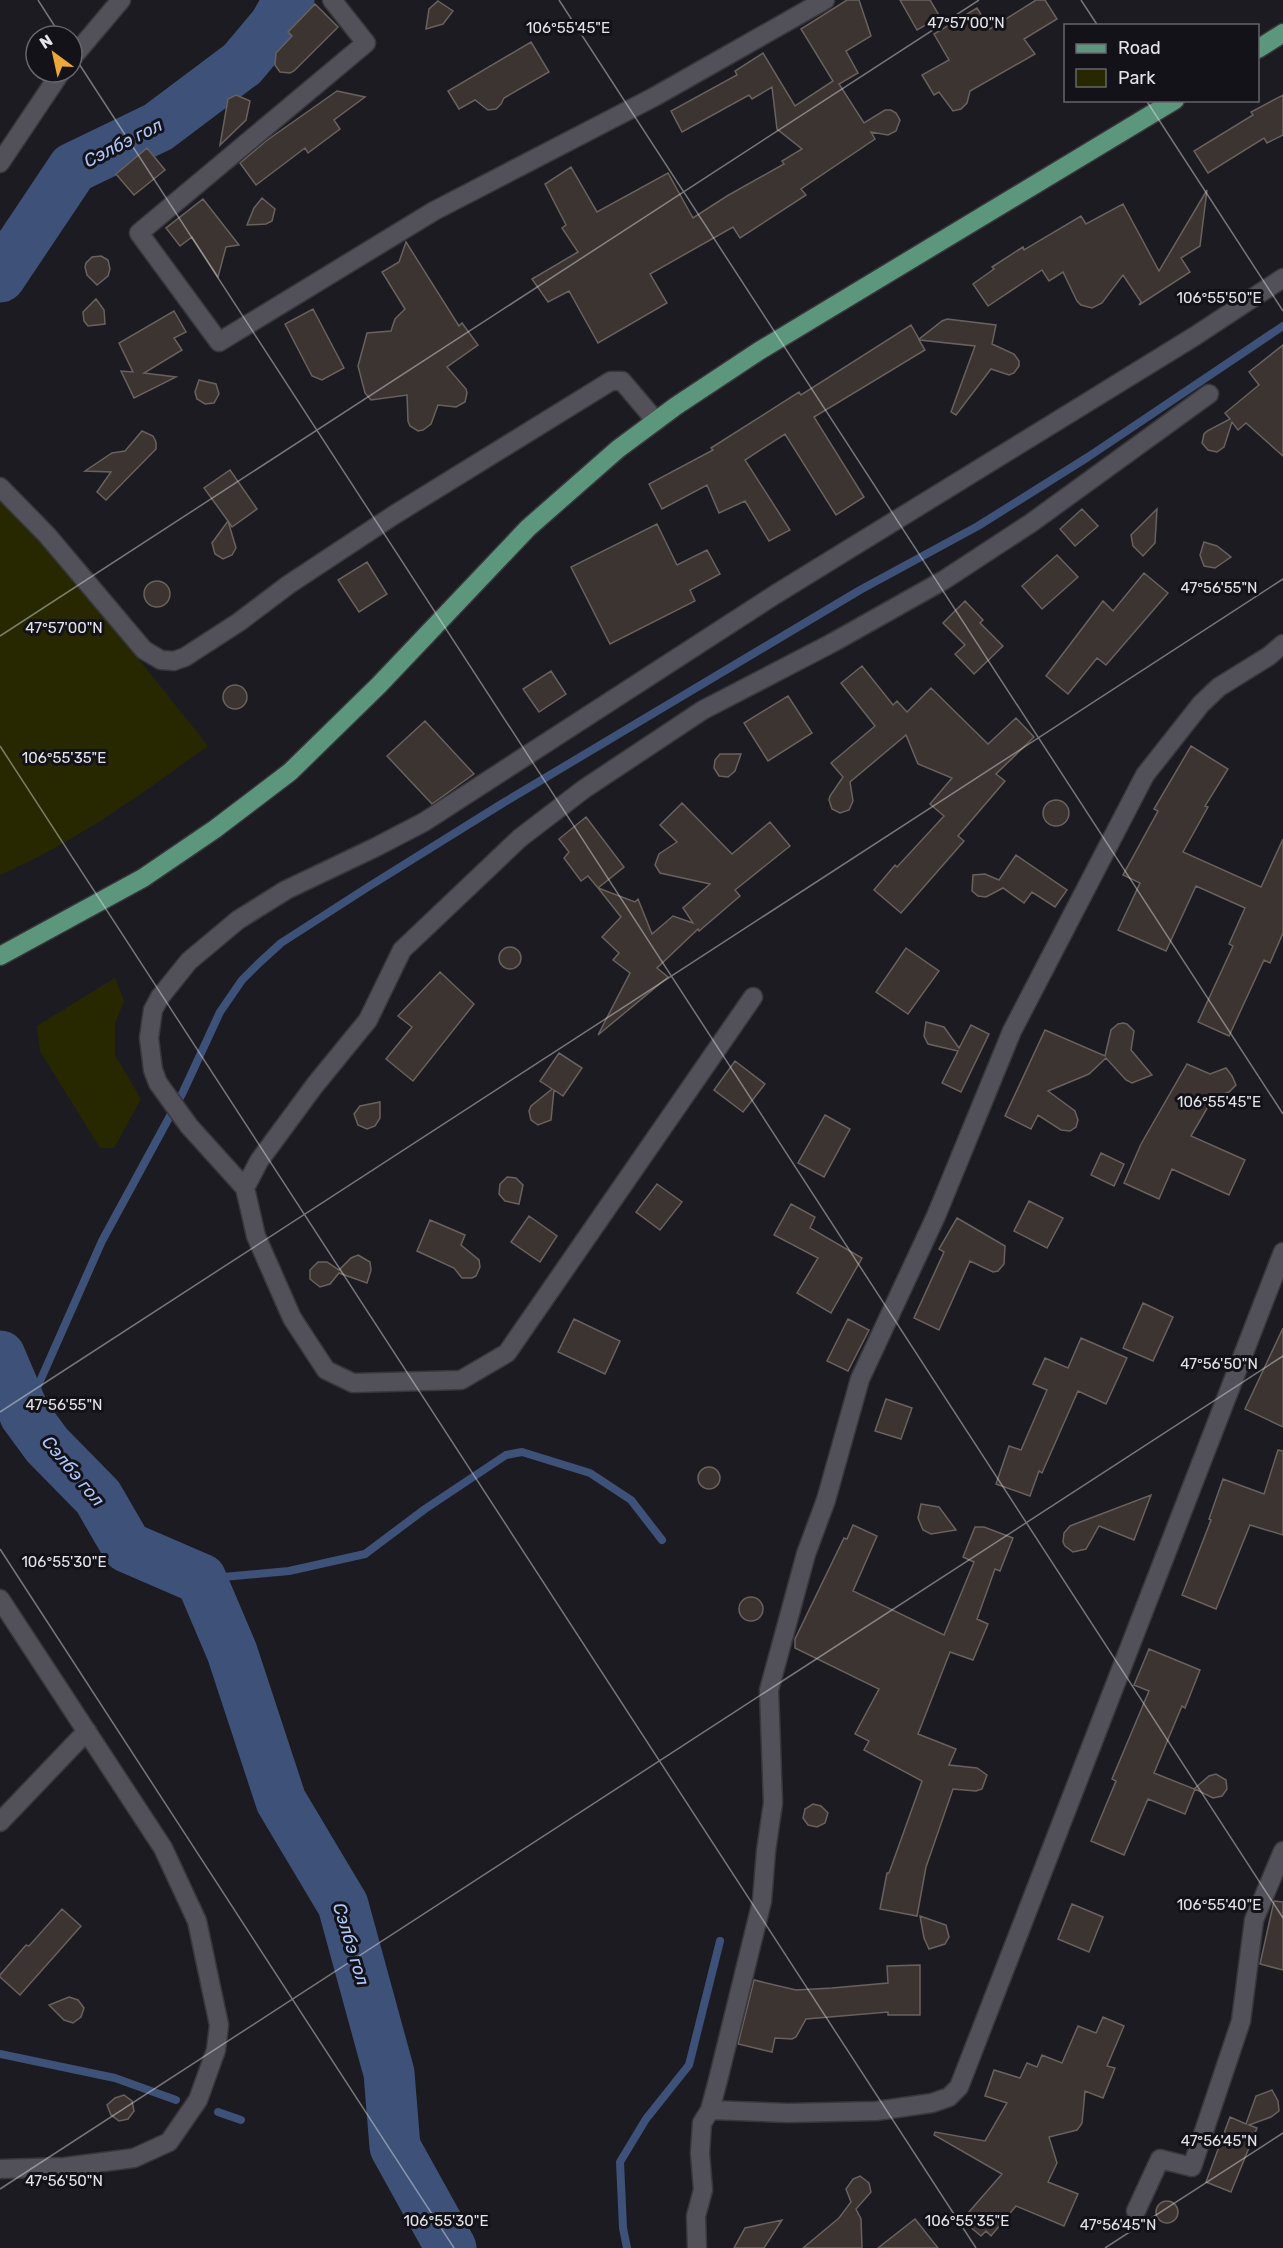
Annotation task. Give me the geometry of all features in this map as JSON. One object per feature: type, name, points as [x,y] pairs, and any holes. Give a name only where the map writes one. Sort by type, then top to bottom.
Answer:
[{"type":"main road","points":[[1259,48],[1283,33]]},
{"type":"main road","points":[[0,956],[142,878],[216,829],[290,772],[379,685],[528,528],[582,479],[656,421],[759,351],[1172,102]]},
{"type":"street","points":[[84,44],[121,0]]},
{"type":"street","points":[[332,0],[366,43],[139,233],[219,342],[434,211],[654,97],[825,0]]},
{"type":"street","points":[[0,163],[53,84]]},
{"type":"street","points":[[753,997],[507,1353],[461,1380],[353,1383],[326,1370],[292,1318],[256,1236],[245,1188],[189,1126],[158,1083],[153,1070],[149,1038],[153,1010],[160,997],[189,961],[219,933],[238,920],[286,890],[424,822],[776,594],[1195,336],[1283,278]]},
{"type":"street","points":[[0,487],[47,535],[144,650],[161,660],[174,661],[185,657],[239,622],[288,585],[394,515],[611,381],[622,381],[656,421]]},
{"type":"street","points":[[245,1188],[259,1161],[315,1085],[368,1020],[402,950],[520,838],[584,789],[703,710],[814,653],[944,580],[1031,523],[1209,394]]},
{"type":"street","points":[[697,2248],[696,2216],[703,2190],[700,2153],[702,2123],[710,2110],[762,1901],[773,1803],[769,1690],[806,1554],[826,1500],[860,1379],[936,1216],[1012,1031],[1145,775],[1202,704],[1219,687],[1269,656],[1283,644]]},
{"type":"street","points":[[710,2110],[788,2113],[876,2111],[932,2103],[948,2097],[959,2086],[1283,1252]]},
{"type":"street","points":[[0,1599],[164,1848],[197,1921],[219,2025],[216,2050],[198,2100],[169,2142],[134,2158],[65,2167],[0,2169]]},
{"type":"street","points":[[0,1822],[87,1731]]},
{"type":"street","points":[[1136,2211],[1160,2159],[1192,2167],[1240,2021],[1254,1920],[1283,1851]]},
{"type":"green space","points":[[0,500],[60,561],[208,746],[82,832],[0,875]]},
{"type":"green space","points":[[115,978],[124,1001],[115,1023],[115,1055],[141,1099],[114,1148],[100,1148],[40,1051],[37,1026]]},
{"type":"building","points":[[847,0],[859,0],[871,36],[846,51],[858,73],[839,84],[864,123],[885,110],[891,110],[900,120],[896,131],[888,135],[871,132],[875,139],[801,189],[806,195],[740,238],[733,227],[650,274],[667,303],[598,343],[569,291],[548,302],[532,279],[578,252],[562,228],[566,225],[545,184],[571,167],[597,212],[668,173],[693,218],[784,164],[782,161],[802,149],[777,129],[772,87],[752,99],[749,95],[682,132],[671,111],[737,75],[735,71],[763,53],[795,106],[833,81],[801,29]]},
{"type":"building","points":[[900,0],[930,0],[940,17],[917,30]]},
{"type":"building","points":[[1036,0],[1045,0],[1057,19],[1024,39],[1035,54],[970,91],[967,103],[961,109],[953,111],[939,92],[934,95],[922,75],[949,60],[934,34],[977,8],[990,29]]},
{"type":"building","points":[[438,1],[453,11],[443,24],[426,29],[429,9]]},
{"type":"building","points":[[315,4],[338,27],[294,71],[280,72],[275,65],[276,53],[292,36],[288,32]]},
{"type":"building","points":[[531,42],[549,72],[504,98],[496,109],[488,110],[475,100],[459,109],[448,91]]},
{"type":"building","points":[[337,91],[365,97],[334,120],[340,129],[308,153],[305,148],[256,185],[240,163],[266,141]]},
{"type":"building","points":[[236,95],[250,101],[246,120],[220,145],[228,99]]},
{"type":"building","points":[[1283,95],[1283,135],[1267,143],[1264,138],[1208,173],[1194,151],[1253,115],[1251,112]]},
{"type":"building","points":[[147,148],[165,170],[134,195],[116,174]]},
{"type":"building","points":[[1207,190],[1200,246],[1181,258],[1190,272],[1139,305],[1141,302],[1123,275],[1102,303],[1092,308],[1081,305],[1077,301],[1063,272],[1049,281],[1042,270],[988,306],[973,284],[994,269],[992,267],[1023,247],[1024,250],[1081,216],[1086,224],[1123,204],[1159,271]]},
{"type":"building","points":[[262,198],[275,209],[272,221],[266,224],[247,225],[254,208]]},
{"type":"building","points":[[203,199],[239,245],[226,247],[218,277],[192,237],[180,246],[166,228]]},
{"type":"building","points":[[406,242],[459,326],[462,323],[478,345],[447,367],[466,389],[465,402],[456,407],[438,405],[431,424],[418,431],[410,426],[408,421],[407,395],[371,400],[365,393],[358,366],[367,333],[391,331],[395,319],[405,309],[382,272],[399,262]]},
{"type":"building","points":[[101,256],[108,260],[110,269],[108,276],[97,285],[87,275],[85,267],[92,257]]},
{"type":"building","points":[[96,299],[104,310],[105,324],[88,326],[84,321],[83,312]]},
{"type":"building","points":[[313,309],[344,368],[322,380],[312,376],[285,324]]},
{"type":"building","points":[[174,311],[186,332],[174,338],[182,350],[144,373],[176,377],[134,398],[121,371],[133,372],[119,343]]},
{"type":"building","points":[[947,319],[996,325],[992,344],[1014,354],[1019,361],[1019,366],[1014,373],[1009,375],[991,369],[956,415],[951,412],[975,346],[919,340],[925,350],[814,417],[864,497],[836,515],[785,434],[745,460],[790,530],[769,541],[745,501],[719,513],[707,485],[662,509],[649,484],[713,450],[711,448],[799,392],[801,395],[911,325],[919,339]]},
{"type":"building","points":[[1283,345],[1283,456],[1246,423],[1238,430],[1232,422],[1224,447],[1217,452],[1208,450],[1202,443],[1204,434],[1230,419],[1225,413],[1259,385],[1249,372]]},
{"type":"building","points":[[199,380],[216,384],[219,394],[214,403],[205,404],[197,399],[195,392]]},
{"type":"building","points":[[142,431],[153,436],[156,449],[106,500],[97,492],[111,472],[85,471],[112,453],[125,451]]},
{"type":"building","points":[[230,470],[257,509],[232,527],[204,488]]},
{"type":"building","points":[[1082,509],[1098,526],[1075,546],[1060,529]]},
{"type":"building","points":[[1157,509],[1155,543],[1143,556],[1133,546],[1131,535]]},
{"type":"building","points":[[228,521],[236,548],[232,555],[223,559],[215,554],[212,543]]},
{"type":"building","points":[[657,524],[677,565],[707,550],[720,574],[690,590],[695,601],[610,644],[571,567]]},
{"type":"building","points":[[1204,542],[1217,546],[1231,557],[1215,568],[1204,566],[1200,555]]},
{"type":"building","points":[[1057,555],[1078,577],[1042,609],[1022,586]]},
{"type":"building","points":[[367,562],[387,594],[359,612],[338,580]]},
{"type":"building","points":[[1144,573],[1168,593],[1106,665],[1097,658],[1068,694],[1046,676],[1103,601],[1113,611]]},
{"type":"building","points":[[157,581],[166,585],[170,594],[166,603],[157,607],[148,603],[144,594],[148,585]]},
{"type":"building","points":[[965,601],[983,620],[980,623],[1003,646],[974,674],[955,654],[965,645],[943,623]]},
{"type":"building","points":[[862,666],[893,705],[897,701],[907,712],[931,688],[988,744],[1016,718],[1034,737],[996,774],[1005,781],[958,836],[964,841],[901,913],[874,890],[895,865],[897,867],[944,816],[930,804],[952,778],[918,764],[906,735],[850,782],[853,801],[849,810],[840,813],[832,809],[830,796],[843,777],[831,763],[875,726],[841,683]]},
{"type":"building","points":[[551,671],[566,694],[539,712],[523,689]]},
{"type":"building","points":[[235,685],[240,686],[246,692],[246,702],[240,708],[235,709],[230,708],[224,702],[223,697],[224,692],[230,686]]},
{"type":"building","points":[[788,696],[812,733],[768,761],[744,723]]},
{"type":"building","points":[[425,721],[474,774],[432,804],[387,756]]},
{"type":"building","points":[[1191,746],[1228,769],[1205,806],[1208,807],[1183,852],[1261,887],[1283,839],[1283,933],[1270,963],[1264,960],[1229,1036],[1198,1022],[1233,946],[1229,944],[1245,908],[1196,886],[1166,951],[1118,930],[1140,883],[1123,875],[1158,811],[1154,809]]},
{"type":"building","points":[[720,754],[741,754],[735,771],[728,777],[719,776],[714,768],[715,760]]},
{"type":"building","points":[[1056,800],[1065,804],[1069,813],[1065,822],[1056,826],[1047,822],[1043,813],[1047,804]]},
{"type":"building","points":[[682,803],[732,854],[770,822],[790,846],[735,890],[740,896],[699,931],[698,929],[657,968],[668,977],[598,1035],[630,973],[613,960],[619,953],[602,937],[621,917],[598,888],[635,902],[638,899],[652,934],[673,916],[693,923],[683,908],[710,884],[660,873],[655,865],[659,854],[677,842],[660,825]]},
{"type":"building","points":[[586,817],[624,867],[598,888],[588,876],[581,881],[564,858],[569,852],[559,839]]},
{"type":"building","points":[[1016,855],[1067,890],[1055,907],[1032,892],[1024,903],[1003,888],[986,897],[978,896],[972,891],[973,875],[985,874],[999,880]]},
{"type":"building","points":[[510,947],[518,950],[521,958],[518,966],[510,969],[502,966],[499,958],[502,950]]},
{"type":"building","points":[[906,948],[939,971],[908,1014],[876,992]]},
{"type":"building","points":[[440,972],[474,1004],[413,1081],[386,1059],[412,1027],[398,1016]]},
{"type":"building","points":[[926,1022],[944,1027],[959,1048],[971,1025],[989,1034],[961,1092],[942,1083],[958,1051],[928,1044],[924,1036]]},
{"type":"building","points":[[1123,1023],[1134,1031],[1131,1050],[1152,1075],[1132,1083],[1126,1080],[1106,1058],[1089,1074],[1048,1091],[1075,1111],[1078,1120],[1076,1127],[1070,1131],[1061,1130],[1038,1115],[1031,1129],[1005,1116],[1045,1030],[1105,1056],[1111,1030]]},
{"type":"building","points":[[559,1053],[582,1068],[563,1096],[554,1090],[551,1120],[538,1125],[531,1120],[529,1111],[531,1106],[552,1089],[540,1081]]},
{"type":"building","points":[[735,1061],[765,1084],[743,1112],[714,1090]]},
{"type":"building","points":[[1187,1064],[1210,1074],[1226,1068],[1236,1085],[1229,1092],[1213,1098],[1191,1136],[1245,1160],[1229,1195],[1172,1169],[1159,1199],[1124,1183],[1141,1144]]},
{"type":"building","points":[[380,1102],[380,1118],[375,1126],[367,1129],[358,1125],[354,1114],[360,1106]]},
{"type":"building","points":[[825,1115],[850,1129],[824,1177],[798,1163]]},
{"type":"building","points":[[1101,1153],[1124,1164],[1114,1186],[1091,1175]]},
{"type":"building","points":[[507,1177],[516,1178],[523,1185],[519,1204],[505,1201],[499,1194],[500,1184]]},
{"type":"building","points":[[657,1184],[682,1202],[660,1230],[636,1212]]},
{"type":"building","points":[[1029,1201],[1063,1218],[1047,1248],[1014,1231]]},
{"type":"building","points":[[791,1204],[815,1217],[810,1228],[862,1258],[831,1313],[797,1293],[818,1258],[774,1235]]},
{"type":"building","points":[[529,1216],[557,1236],[540,1262],[511,1242]]},
{"type":"building","points":[[957,1218],[1005,1246],[1004,1264],[998,1271],[993,1272],[970,1261],[939,1330],[914,1318],[944,1252],[939,1249]]},
{"type":"building","points":[[430,1220],[465,1235],[461,1245],[479,1260],[480,1267],[476,1276],[462,1278],[454,1268],[417,1251]]},
{"type":"building","points":[[358,1255],[370,1262],[371,1270],[367,1283],[339,1273],[330,1284],[320,1287],[310,1279],[310,1270],[318,1262],[327,1262],[339,1270],[351,1258]]},
{"type":"building","points":[[1143,1303],[1173,1317],[1153,1361],[1123,1348]]},
{"type":"building","points":[[574,1319],[620,1341],[605,1374],[558,1352]]},
{"type":"building","points":[[848,1319],[869,1330],[848,1371],[827,1361]]},
{"type":"building","points":[[1283,1328],[1283,1427],[1245,1409]]},
{"type":"building","points":[[1081,1338],[1127,1358],[1106,1404],[1078,1391],[1042,1473],[1039,1471],[1030,1496],[996,1484],[1009,1446],[1021,1450],[1047,1390],[1033,1384],[1045,1358],[1068,1368]]},
{"type":"building","points":[[886,1399],[912,1408],[901,1439],[875,1431]]},
{"type":"building","points":[[1278,1450],[1283,1451],[1283,1535],[1250,1525],[1216,1609],[1182,1595],[1211,1520],[1209,1519],[1223,1479],[1264,1494]]},
{"type":"building","points":[[705,1467],[713,1467],[720,1474],[720,1482],[713,1489],[705,1489],[698,1482],[698,1474]]},
{"type":"building","points":[[1151,1495],[1134,1540],[1099,1526],[1086,1549],[1073,1552],[1065,1546],[1064,1533],[1070,1526]]},
{"type":"building","points":[[921,1504],[939,1507],[956,1530],[931,1534],[923,1530],[918,1518]]},
{"type":"building","points":[[853,1525],[877,1536],[853,1591],[944,1635],[974,1562],[963,1557],[975,1527],[984,1527],[1013,1538],[1000,1571],[995,1569],[977,1619],[988,1624],[973,1660],[950,1652],[918,1734],[956,1749],[949,1765],[977,1768],[987,1775],[982,1789],[976,1791],[953,1789],[926,1867],[917,1916],[880,1909],[887,1873],[889,1873],[922,1781],[864,1750],[869,1741],[855,1734],[879,1689],[795,1648],[795,1639],[844,1538],[847,1539]]},
{"type":"building","points":[[746,1597],[756,1597],[763,1604],[763,1614],[756,1621],[746,1621],[739,1614],[739,1604]]},
{"type":"building","points":[[1149,1649],[1200,1670],[1154,1773],[1194,1789],[1209,1776],[1216,1774],[1226,1780],[1227,1789],[1222,1796],[1213,1798],[1195,1789],[1185,1814],[1148,1799],[1124,1855],[1091,1841],[1116,1781],[1112,1779],[1149,1691],[1134,1685]]},
{"type":"building","points":[[813,1804],[821,1806],[828,1813],[825,1823],[817,1827],[808,1825],[803,1818],[805,1809]]},
{"type":"building","points":[[1274,1901],[1283,1902],[1283,1970],[1260,1964]]},
{"type":"building","points":[[1072,1904],[1103,1917],[1089,1952],[1058,1939]]},
{"type":"building","points":[[62,1909],[81,1926],[20,1995],[0,1975]]},
{"type":"building","points":[[920,1916],[946,1925],[949,1937],[945,1944],[929,1949],[924,1938]]},
{"type":"building","points":[[920,1965],[920,2015],[888,2015],[888,2012],[806,2019],[796,2037],[792,2039],[775,2038],[772,2052],[738,2044],[754,1980],[796,1990],[888,1983],[887,1966]]},
{"type":"building","points":[[69,1997],[78,2000],[84,2008],[81,2017],[73,2023],[64,2020],[49,2005]]},
{"type":"building","points":[[1103,2017],[1124,2026],[1107,2066],[1115,2068],[1103,2098],[1085,2091],[1082,2123],[1077,2130],[1049,2137],[1057,2163],[1048,2182],[1078,2194],[1064,2226],[1016,2206],[991,2236],[986,2231],[981,2236],[962,2220],[1002,2174],[934,2135],[935,2132],[985,2141],[1007,2103],[985,2096],[994,2070],[1020,2078],[1027,2063],[1037,2067],[1042,2055],[1062,2063],[1078,2026],[1096,2033]]},
{"type":"building","points":[[1272,2090],[1278,2101],[1279,2111],[1271,2117],[1249,2125],[1257,2128],[1231,2192],[1206,2182],[1230,2117],[1246,2124],[1256,2096]]},
{"type":"building","points":[[124,2095],[132,2101],[134,2111],[128,2119],[119,2121],[111,2115],[107,2105],[115,2098]]},
{"type":"building","points":[[860,2176],[869,2183],[871,2192],[856,2209],[861,2219],[862,2248],[803,2248],[839,2218],[851,2202],[846,2189],[853,2179]]},
{"type":"building","points":[[1167,2201],[1175,2204],[1178,2212],[1175,2220],[1167,2223],[1159,2220],[1156,2212],[1159,2204]]},
{"type":"building","points":[[915,2219],[938,2248],[878,2248]]},
{"type":"building","points":[[782,2220],[764,2248],[734,2248],[745,2228]]},
{"type":"waterway","name":"Сэлбэ гол","points":[[0,277],[73,168],[158,127],[242,64],[274,26],[289,0]]},
{"type":"waterway","points":[[25,1415],[102,1241],[183,1092],[220,1012],[242,980],[281,943],[503,803],[860,590],[978,526],[1088,457],[1283,326]]},
{"type":"waterway","name":"Сэлбэ гол","points":[[0,1356],[25,1415],[47,1445],[98,1497],[127,1547],[201,1579],[232,1652],[281,1801],[343,1905],[389,2073],[395,2147],[451,2248]]},
{"type":"waterway","name":"Сэлбэ гол","points":[[201,1579],[289,1571],[365,1554],[425,1509],[506,1455],[522,1452],[590,1473],[631,1500],[662,1540]]},
{"type":"waterway","name":"Сэлбэ гол","points":[[627,2248],[623,2228],[620,2162],[646,2119],[689,2065],[720,1941]]},
{"type":"waterway","points":[[0,2054],[115,2078],[176,2100]]},
{"type":"waterway","points":[[218,2112],[241,2120]]}]
